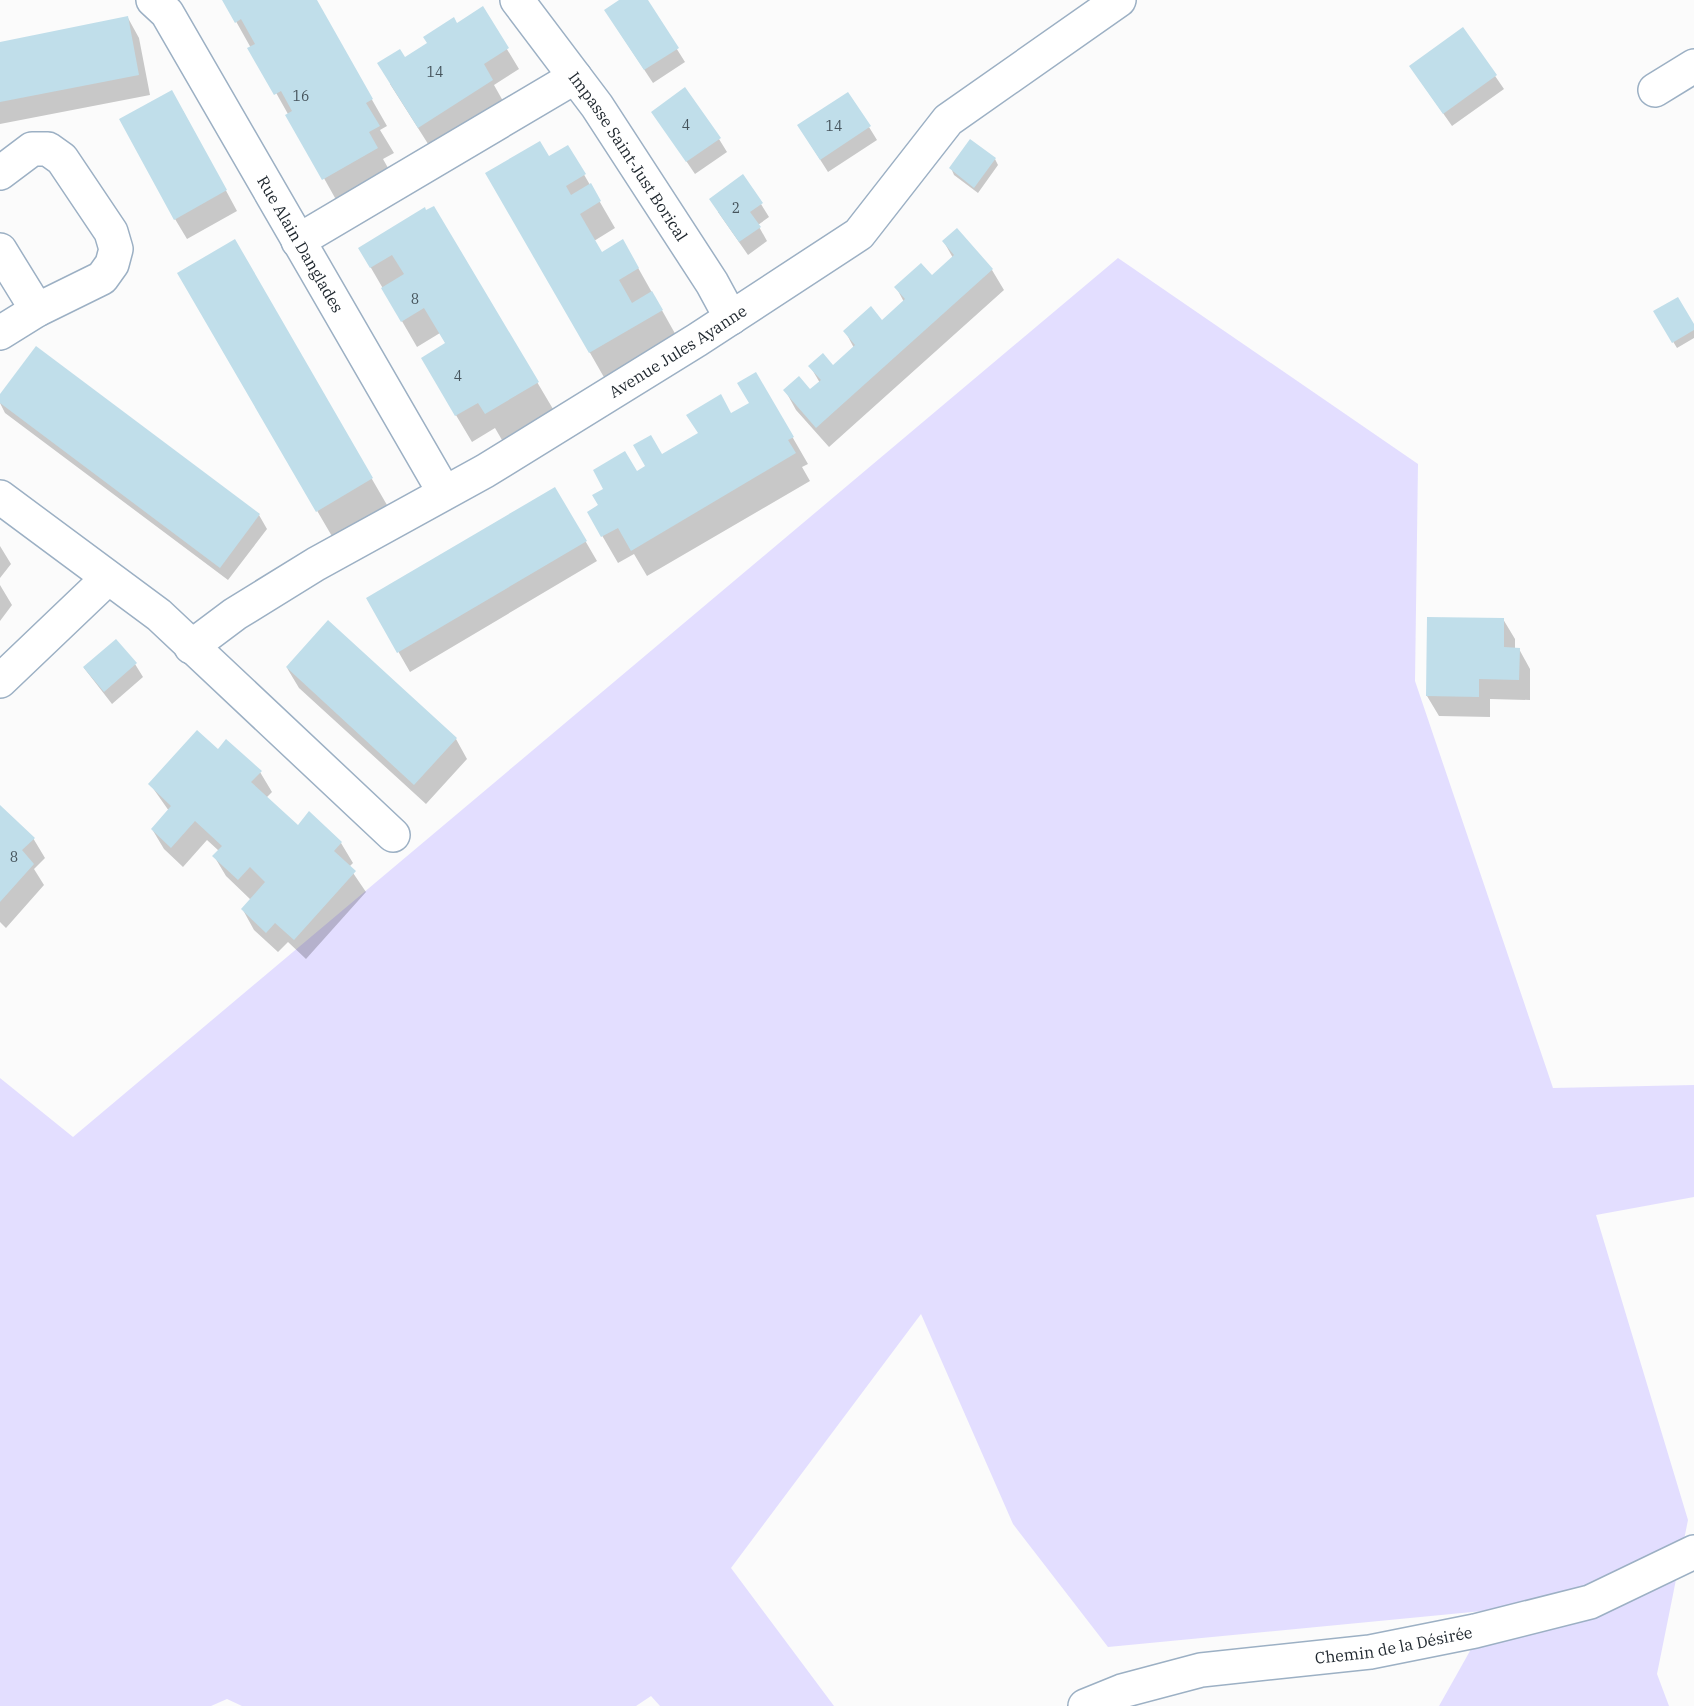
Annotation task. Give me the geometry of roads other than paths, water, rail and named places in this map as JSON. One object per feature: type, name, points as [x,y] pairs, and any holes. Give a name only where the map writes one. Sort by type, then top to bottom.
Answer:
[{"type":"street","name":"Rue Alain Danglades","points":[[153,0],[167,13],[444,492]]},
{"type":"street","name":"Impasse Saint-Just Borical","points":[[517,0],[597,106],[712,283],[731,318]]},
{"type":"street","name":"Avenue Jules Ayanne","points":[[191,647],[255,601],[484,471],[731,318],[859,234],[948,120],[1119,0]]},
{"type":"street","points":[[1655,90],[1694,66]]},
{"type":"street","points":[[298,241],[575,77]]},
{"type":"street","points":[[0,173],[33,149],[48,150],[62,159],[111,232],[116,249],[112,264],[102,278],[37,310],[0,333]]},
{"type":"street","points":[[0,250],[37,310]]},
{"type":"street","points":[[0,497],[159,615],[393,835]]},
{"type":"street","points":[[0,681],[108,578]]},
{"type":"street","name":"Chemin de la Désirée","points":[[1085,1706],[1122,1691],[1201,1670],[1370,1652],[1475,1630],[1590,1602],[1694,1552]]}]
